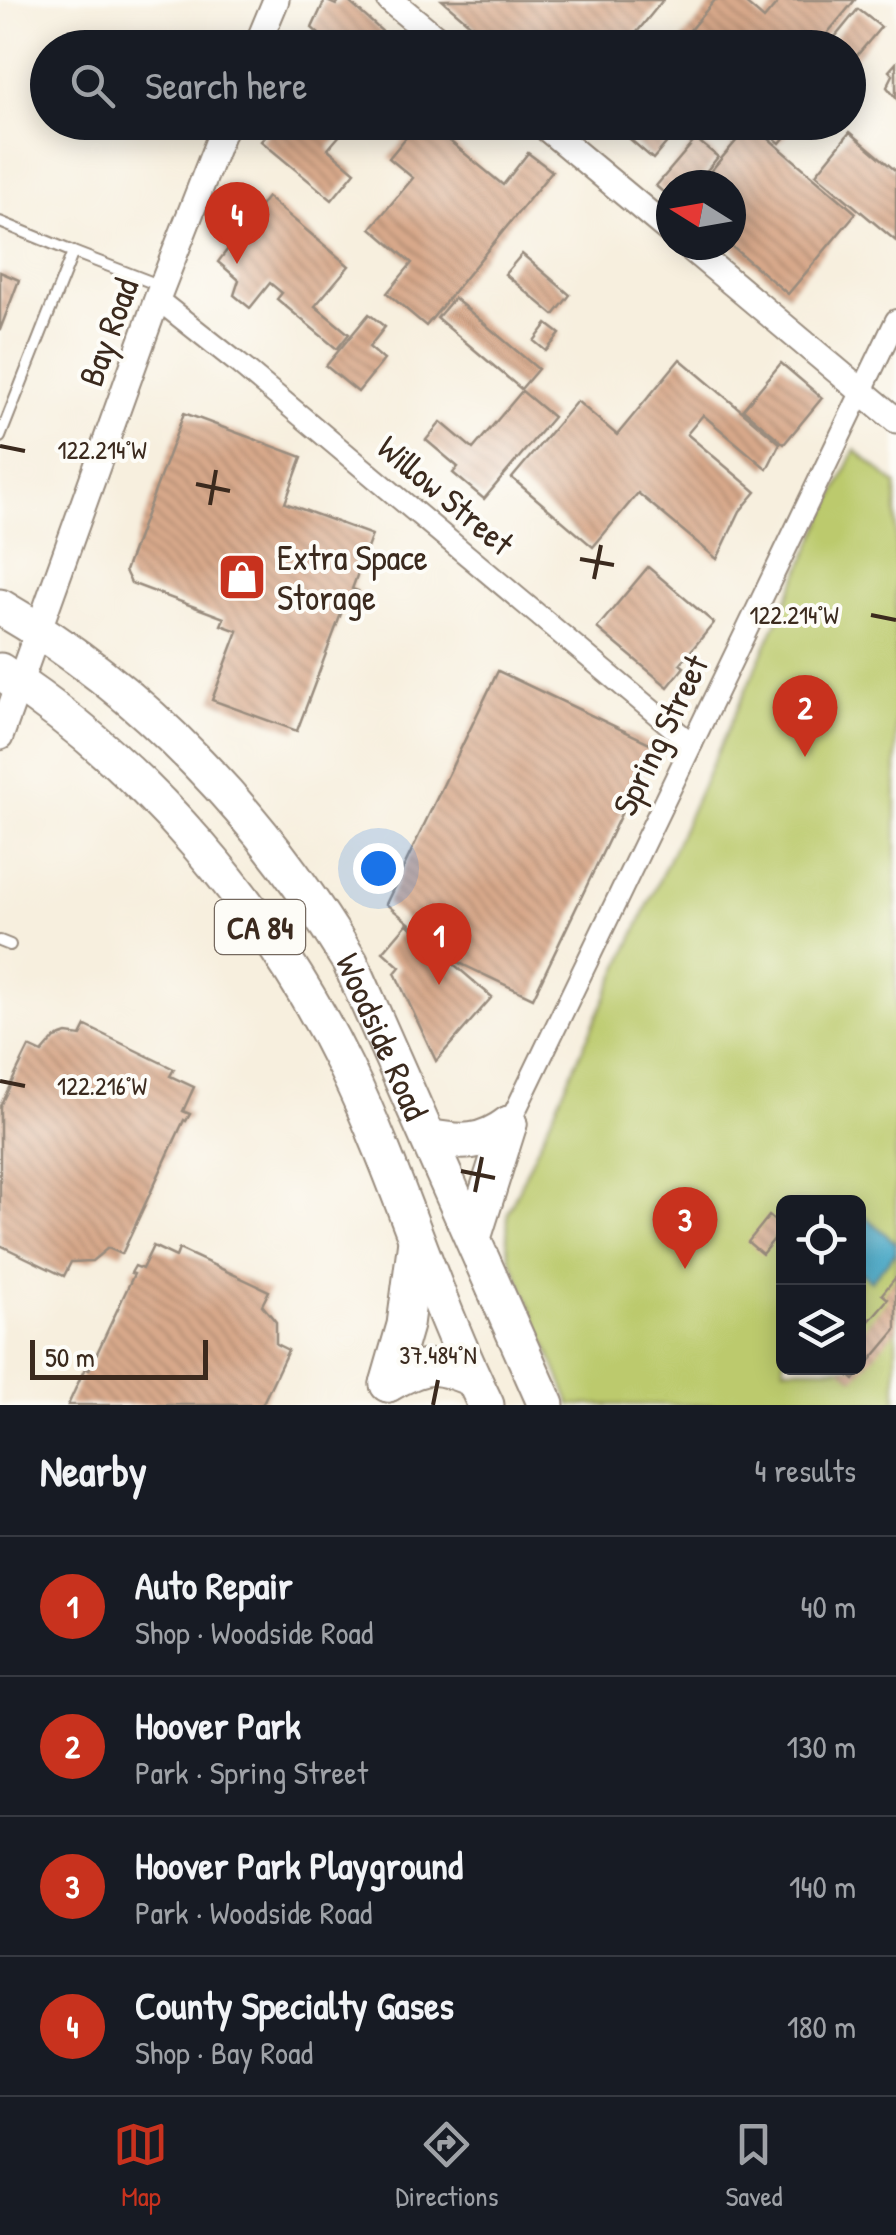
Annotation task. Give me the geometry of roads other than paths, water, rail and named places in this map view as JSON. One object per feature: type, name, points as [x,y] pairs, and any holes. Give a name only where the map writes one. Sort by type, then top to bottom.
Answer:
[{"type":"highway","name":"Woodside Road","points":[[0,606],[79,656],[127,696],[217,782],[311,897],[350,962],[546,1405]]},
{"type":"highway","name":"Woodside Road","points":[[9,678],[132,775],[186,830],[251,914],[308,998],[346,1068],[479,1392]]},
{"type":"highway","points":[[430,1137],[470,1144],[509,1124]]},
{"type":"highway","points":[[474,1238],[509,1124]]},
{"type":"highway","points":[[383,1394],[405,1325],[417,1234]]},
{"type":"highway","points":[[383,1394],[421,1366],[448,1368],[479,1392]]},
{"type":"street","points":[[264,30],[276,0]]},
{"type":"street","points":[[390,0],[426,30]]},
{"type":"street","name":"Bay Road","points":[[0,736],[9,678],[38,629],[159,293],[219,140]]},
{"type":"street","points":[[561,140],[656,220]]},
{"type":"street","points":[[705,260],[896,420]]},
{"type":"street","name":"Willow Street","points":[[159,293],[692,744]]},
{"type":"street","name":"Spring Street","points":[[509,1124],[896,320]]},
{"type":"lane","points":[[0,222],[159,293]]},
{"type":"lane","points":[[0,438],[73,252]]},
{"type":"water","points":[[866,1217],[896,1243],[896,1252],[871,1281],[866,1277]]},
{"type":"place","name":"County Specialty Gases","points":[[237,264]]},
{"type":"place","name":"Extra Space Storage","points":[[242,577]]},
{"type":"place","name":"Hoover Park","points":[[805,757]]},
{"type":"place","name":"Auto Repair","points":[[439,985]]},
{"type":"place","name":"Hoover Park Playground","points":[[685,1269]]}]
